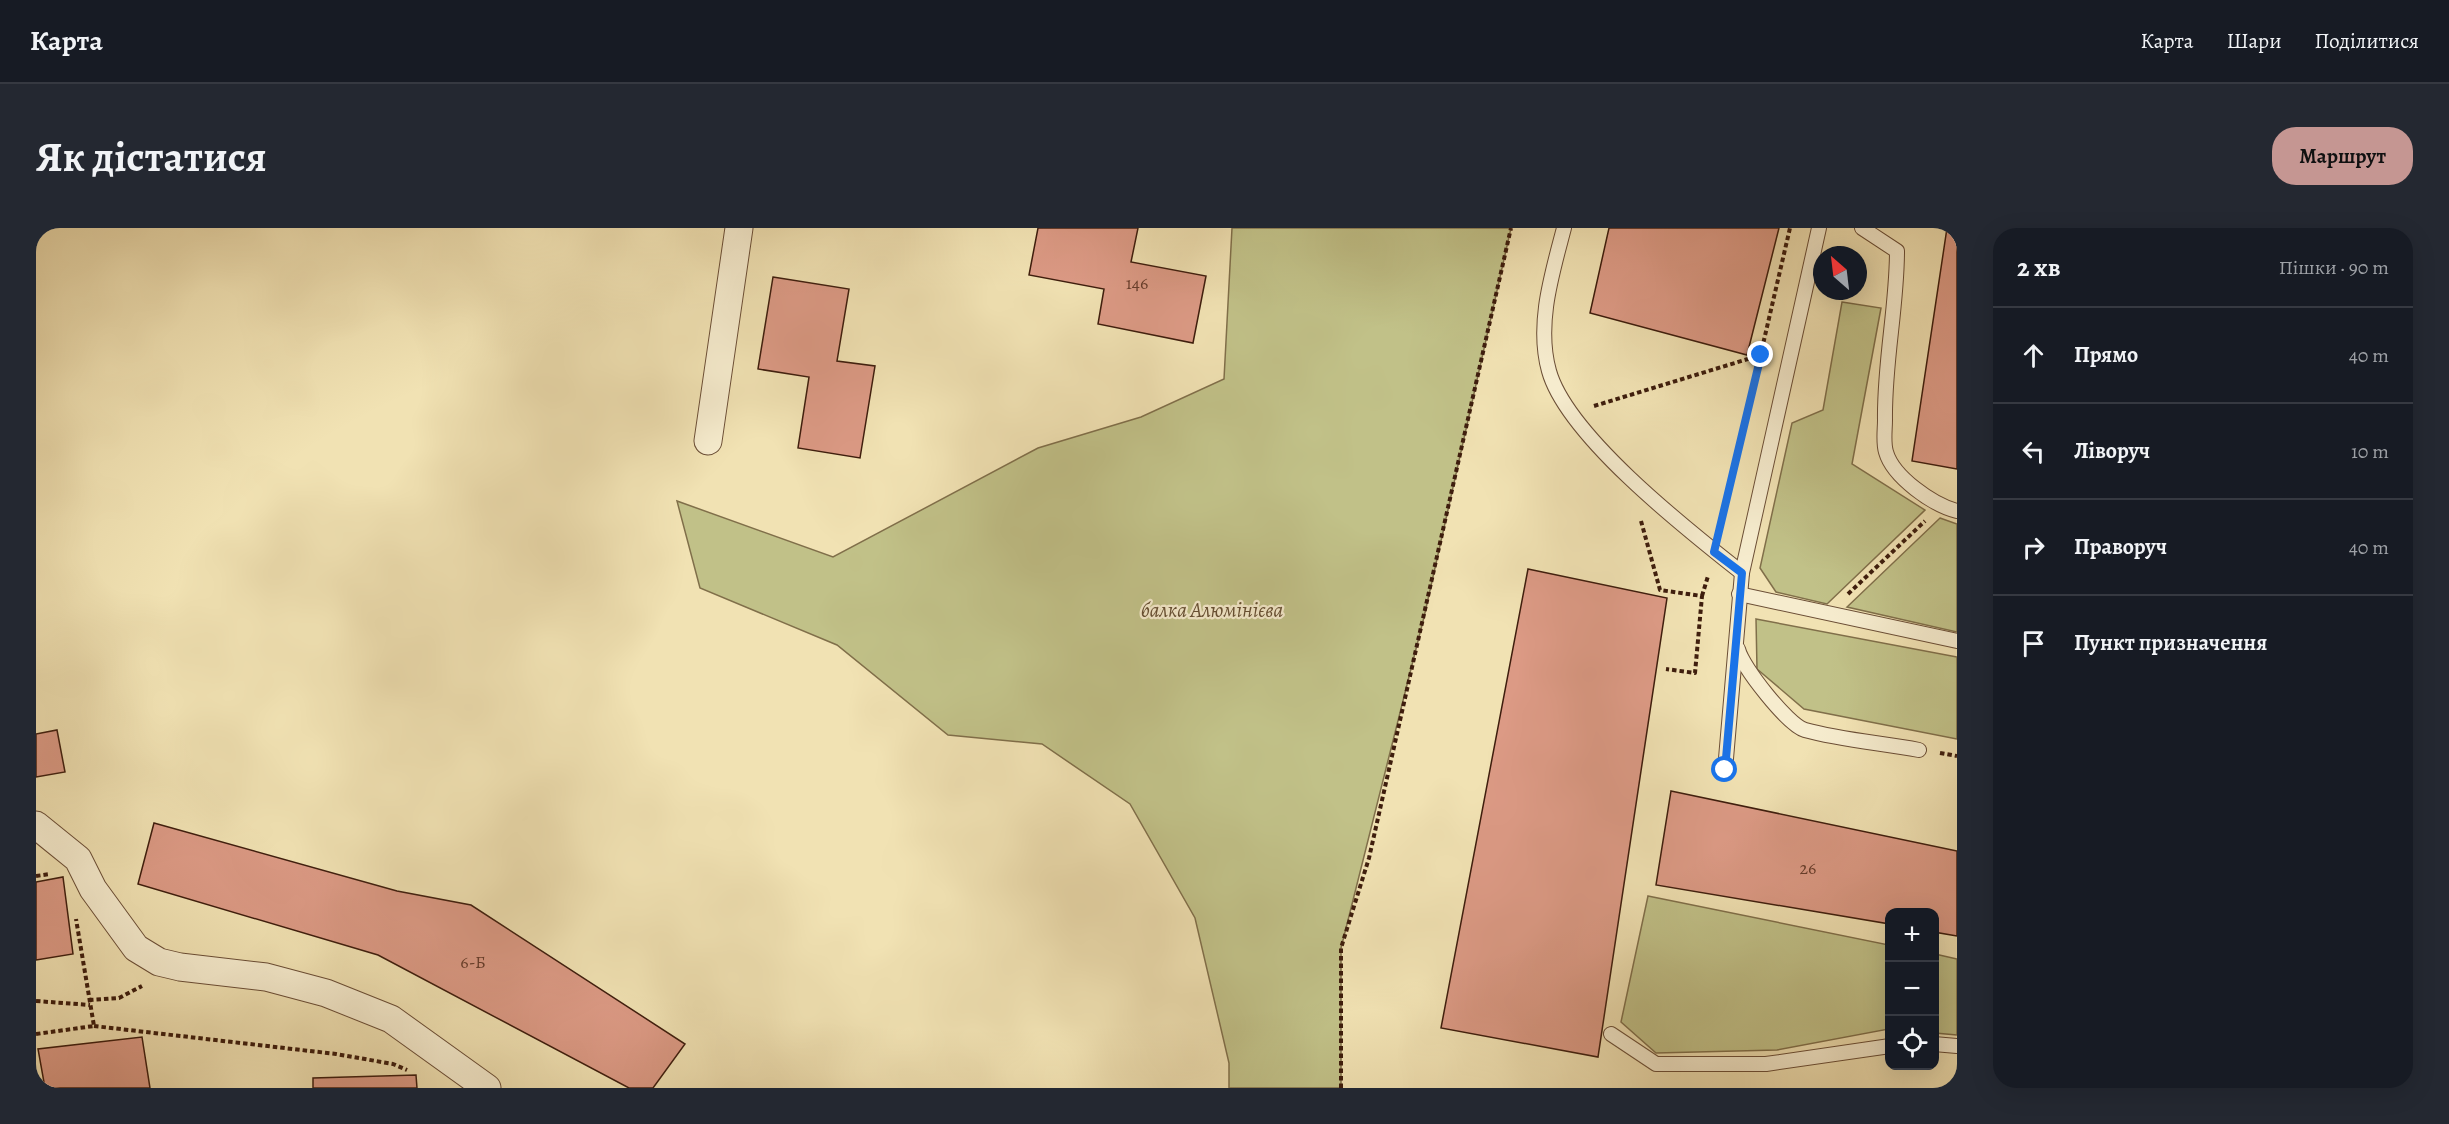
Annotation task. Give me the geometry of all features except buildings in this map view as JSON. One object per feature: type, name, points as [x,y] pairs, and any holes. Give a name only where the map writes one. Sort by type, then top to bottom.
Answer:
[{"type":"street","points":[[708,441],[739,228]]},
{"type":"street","points":[[36,825],[78,858],[93,889],[117,926],[143,953],[159,962],[180,967],[266,977],[326,993],[391,1019],[487,1088]]},
{"type":"lane","points":[[1563,228],[1548,290],[1544,327],[1549,372],[1570,413],[1670,516],[1742,573]]},
{"type":"lane","points":[[1725,770],[1742,573],[1819,228]]},
{"type":"lane","points":[[1862,228],[1897,251],[1897,283],[1884,388],[1886,451],[1895,471],[1940,507],[1957,511]]},
{"type":"lane","points":[[1739,594],[1957,641]]},
{"type":"lane","points":[[1737,645],[1740,660],[1769,697],[1802,729],[1919,750]]},
{"type":"lane","points":[[1611,1034],[1656,1064],[1766,1064],[1885,1047]]},
{"type":"lane","points":[[1939,1044],[1957,1046]]},
{"type":"path","points":[[1341,1088],[1341,948],[1369,858],[1511,228]]},
{"type":"path","points":[[1714,552],[1790,228]]},
{"type":"path","points":[[1570,413],[1761,355]]},
{"type":"path","points":[[1630,476],[1660,590],[1702,596],[1695,673],[1666,669]]},
{"type":"path","points":[[1828,613],[1940,507]]},
{"type":"path","points":[[36,876],[60,873]]},
{"type":"path","points":[[75,912],[94,1026]]},
{"type":"path","points":[[36,1001],[90,1002],[119,998]]},
{"type":"path","points":[[36,1034],[94,1026],[336,1054],[393,1064],[415,1074]]},
{"type":"green space","name":"балка Алюмінієва","points":[[1232,228],[1511,228],[1424,617],[1341,948],[1341,1088],[1229,1088],[1229,1063],[1195,918],[1130,804],[1042,744],[948,735],[837,645],[700,588],[677,501],[833,557],[1038,448],[1141,417],[1224,379]]},
{"type":"green space","points":[[1842,302],[1881,308],[1852,464],[1925,510],[1827,604],[1776,592],[1760,568],[1792,423],[1823,410]]},
{"type":"green space","points":[[1940,518],[1957,524],[1957,632],[1847,607]]},
{"type":"green space","points":[[1756,619],[1957,657],[1957,739],[1804,709],[1757,669]]},
{"type":"green space","points":[[1648,896],[1885,944],[1885,1030],[1777,1050],[1656,1053],[1621,1022]]},
{"type":"green space","points":[[1939,955],[1957,959],[1957,1035],[1939,1033]]},
{"type":"route","points":[[1725,770],[1740,620],[1739,594],[1742,573],[1714,552],[1761,355]]}]
